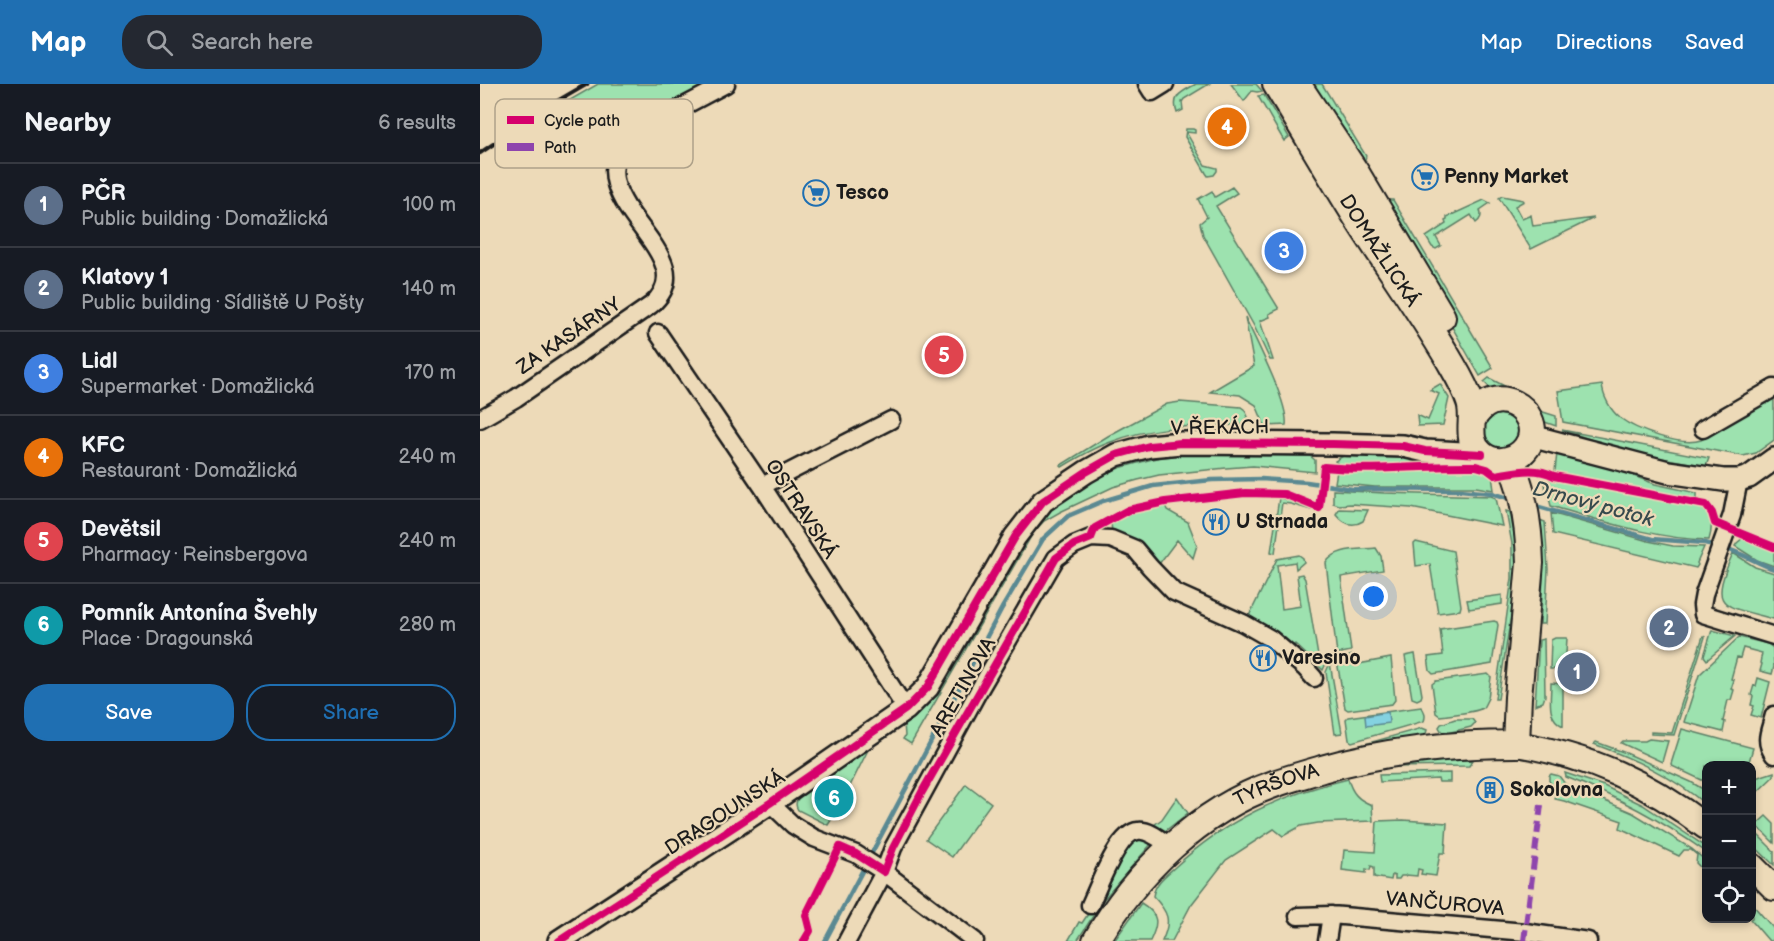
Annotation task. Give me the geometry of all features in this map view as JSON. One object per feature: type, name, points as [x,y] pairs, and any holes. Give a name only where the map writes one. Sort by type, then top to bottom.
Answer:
[{"type":"main road","name":"DOMAŽLICKÁ","points":[[1276,84],[1465,388],[1472,405],[1471,438],[1475,447],[1482,454]]},
{"type":"main road","name":"DOMAŽLICKÁ","points":[[1297,84],[1356,174],[1478,381],[1484,389],[1499,400],[1509,401],[1526,413],[1531,436]]},
{"type":"main road","points":[[1471,425],[1482,406],[1499,400]]},
{"type":"main road","points":[[1482,454],[1495,461],[1510,460],[1525,450],[1531,436]]},
{"type":"main road","points":[[1510,460],[1521,489],[1526,515],[1530,563],[1516,744],[1553,751],[1609,769],[1659,794],[1702,824]]},
{"type":"main road","name":"TYRŠOVA","points":[[1096,941],[1124,898],[1171,847],[1195,828],[1242,799],[1272,784],[1394,752],[1464,745],[1516,744]]},
{"type":"main road","points":[[1755,869],[1774,888]]},
{"type":"street","name":"ZA KASÁRNY","points":[[693,101],[726,84]]},
{"type":"street","points":[[1147,84],[1152,92],[1165,84]]},
{"type":"street","name":"ZA KASÁRNY","points":[[480,419],[516,398],[651,305],[665,288],[667,274],[665,266],[620,197],[615,177],[616,168]]},
{"type":"street","name":"OSTRAVSKÁ","points":[[658,333],[762,486],[906,709]]},
{"type":"street","points":[[1703,429],[1774,388]]},
{"type":"street","points":[[762,486],[891,420]]},
{"type":"street","name":"V ŘEKÁCH","points":[[1403,447],[1448,440],[1457,437],[1471,425]]},
{"type":"street","points":[[1531,436],[1668,472],[1706,479],[1739,480],[1749,477],[1774,459]]},
{"type":"street","name":"V ŘEKÁCH","points":[[906,709],[928,687],[1015,537],[1043,501],[1116,455],[1149,446],[1181,442],[1333,444],[1482,454]]},
{"type":"street","points":[[1739,480],[1732,515],[1702,605],[1703,614],[1774,636]]},
{"type":"street","name":"ARETINOVA","points":[[847,941],[881,870],[978,692],[1056,558],[1074,545],[1091,538],[1111,539],[1135,549],[1174,592],[1243,623],[1271,639],[1287,651],[1314,678]]},
{"type":"street","name":"DRAGOUNSKÁ","points":[[560,941],[770,803],[906,709]]},
{"type":"street","points":[[1771,750],[1774,715]]},
{"type":"street","points":[[770,803],[793,825],[814,838],[856,854],[881,870],[975,941]]},
{"type":"street","points":[[1090,905],[1117,848],[1129,833],[1137,830],[1144,831],[1171,847]]},
{"type":"street","points":[[1328,941],[1331,915]]},
{"type":"street","name":"VANČUROVA","points":[[1298,916],[1331,915],[1525,932],[1588,941]]},
{"type":"green space","points":[[598,84],[707,84],[678,99],[572,99]]},
{"type":"green space","points":[[1196,84],[1209,84],[1184,99],[1183,110],[1177,113],[1175,102],[1177,98],[1182,92]]},
{"type":"green space","points":[[1231,84],[1256,84],[1262,91],[1252,91],[1244,101]]},
{"type":"green space","points":[[1302,84],[1322,84],[1366,156],[1364,163]]},
{"type":"green space","points":[[1264,95],[1289,137],[1284,141],[1258,96]]},
{"type":"green space","points":[[1186,129],[1195,130],[1195,133],[1186,132],[1205,165],[1217,168],[1214,175],[1208,176],[1206,173],[1185,137]]},
{"type":"green space","points":[[1232,187],[1237,193],[1216,206],[1279,309],[1269,314],[1270,317],[1260,321],[1273,360],[1270,360],[1254,326],[1203,235],[1200,223],[1207,217],[1198,199],[1212,191],[1215,197]]},
{"type":"green space","points":[[1502,196],[1523,200],[1515,206],[1522,219],[1531,215],[1533,226],[1594,218],[1531,249],[1499,198]]},
{"type":"green space","points":[[1386,200],[1393,200],[1493,368],[1480,376],[1398,232]]},
{"type":"green space","points":[[1484,200],[1490,203],[1480,210],[1481,217],[1478,222],[1476,223],[1471,215],[1436,237],[1441,246],[1436,249],[1432,247],[1426,237],[1446,224],[1447,217]]},
{"type":"green space","points":[[1245,317],[1277,387],[1286,415],[1286,425],[1267,426],[1256,405],[1240,395],[1210,392],[1254,366]]},
{"type":"green space","points":[[1489,378],[1514,391],[1540,411],[1556,416],[1556,426],[1542,421],[1489,387],[1484,382]]},
{"type":"green space","points":[[1440,384],[1449,398],[1443,425],[1418,426],[1417,415],[1428,420],[1439,394],[1430,390]]},
{"type":"green space","points":[[1602,385],[1613,411],[1627,423],[1659,436],[1692,442],[1701,440],[1774,393],[1774,440],[1756,453],[1743,456],[1563,422],[1558,391]]},
{"type":"green space","points":[[1180,402],[1241,407],[1248,417],[1242,425],[1174,428],[1124,437],[1096,448],[1062,467],[1061,465],[1108,436],[1167,404]]},
{"type":"green space","points":[[1510,413],[1521,428],[1516,444],[1500,450],[1485,440],[1484,425],[1491,414]]},
{"type":"green space","points":[[1562,430],[1709,458],[1706,466],[1645,455]]},
{"type":"green space","points":[[1196,453],[1310,456],[1315,460],[1315,472],[1253,466],[1159,475],[1113,487],[1044,521],[1033,533],[911,744],[903,739],[905,736],[904,723],[914,716],[934,689],[1032,527],[1048,509],[1089,481],[1119,468],[1156,458]]},
{"type":"green space","points":[[1557,453],[1615,469],[1655,484],[1697,493],[1697,499],[1557,473],[1555,471]]},
{"type":"green space","points":[[1348,455],[1450,457],[1445,463],[1340,465],[1335,461]]},
{"type":"green space","points":[[1468,469],[1482,471],[1492,476],[1494,490],[1476,487],[1375,487],[1335,483],[1337,471]]},
{"type":"green space","points":[[1550,479],[1703,507],[1711,523],[1709,540],[1649,533],[1551,506],[1545,483]]},
{"type":"green space","points":[[1333,490],[1491,496],[1496,498],[1502,526],[1411,508],[1339,505],[1333,503]]},
{"type":"green space","points":[[1279,498],[1302,504],[1311,510],[1282,503],[1275,553],[1271,552]]},
{"type":"green space","points":[[1165,505],[1167,510],[1188,522],[1197,545],[1193,558],[1177,540],[1156,568],[1112,533],[1111,522],[1127,514]]},
{"type":"green space","points":[[1339,509],[1368,510],[1363,521],[1351,524],[1336,514]]},
{"type":"green space","points":[[1506,511],[1510,512],[1516,544],[1517,576],[1498,699],[1495,699],[1512,578],[1512,544]]},
{"type":"green space","points":[[1551,513],[1648,541],[1673,546],[1704,547],[1696,568],[1553,534]]},
{"type":"green space","points":[[1540,520],[1545,522],[1548,569],[1545,624],[1540,624],[1543,546]]},
{"type":"green space","points":[[1743,538],[1774,550],[1774,566],[1757,560],[1735,546]]},
{"type":"green space","points":[[1416,542],[1453,551],[1460,610],[1438,613],[1430,564],[1416,566],[1414,544]]},
{"type":"green space","points":[[1376,548],[1381,556],[1383,570],[1341,577],[1351,651],[1337,654],[1326,563],[1330,558],[1342,552]]},
{"type":"green space","points":[[1733,553],[1755,567],[1774,573],[1774,619],[1742,611],[1725,602],[1721,595],[1722,585]]},
{"type":"green space","points":[[1299,555],[1304,562],[1296,569],[1295,562],[1277,565],[1282,609],[1301,606],[1297,575],[1302,574],[1305,579],[1319,662],[1327,661],[1323,670],[1295,644],[1292,647],[1280,638],[1281,636],[1248,618],[1277,559]]},
{"type":"green space","points":[[1502,595],[1502,604],[1469,609],[1467,600]]},
{"type":"green space","points":[[1494,621],[1498,625],[1492,664],[1433,674],[1430,671],[1428,657],[1443,655],[1440,629]]},
{"type":"green space","points":[[1712,630],[1735,636],[1707,660],[1704,656]]},
{"type":"green space","points":[[1703,636],[1705,637],[1674,735],[1651,734],[1651,732],[1672,733]]},
{"type":"green space","points":[[1739,637],[1768,644],[1773,648],[1772,674],[1760,671],[1762,653],[1743,648],[1740,658],[1737,657],[1731,679],[1734,680],[1731,689],[1734,690],[1731,700],[1728,700],[1723,732],[1684,722],[1699,675]]},
{"type":"green space","points":[[1567,638],[1565,669],[1550,669],[1551,640]]},
{"type":"green space","points":[[1544,639],[1545,696],[1543,702],[1535,705],[1539,640]]},
{"type":"green space","points":[[1415,654],[1422,695],[1417,700],[1412,698],[1405,656]]},
{"type":"green space","points":[[1352,655],[1353,665],[1391,658],[1395,700],[1392,704],[1348,710],[1345,708],[1337,661]]},
{"type":"green space","points":[[1330,663],[1342,733],[1335,734],[1326,672]]},
{"type":"green space","points":[[1488,674],[1491,677],[1488,698],[1483,708],[1440,716],[1436,713],[1432,684],[1436,681]]},
{"type":"green space","points":[[1758,678],[1770,682],[1761,718],[1751,715],[1754,706],[1751,705],[1753,696],[1751,695]]},
{"type":"green space","points":[[1551,683],[1563,684],[1563,726],[1558,723],[1552,713]]},
{"type":"green space","points":[[1421,707],[1425,713],[1424,721],[1352,742],[1349,740],[1346,719],[1348,717]]},
{"type":"green space","points":[[1455,719],[1472,719],[1475,723],[1471,727],[1443,734],[1439,727],[1441,724]]},
{"type":"green space","points":[[1422,728],[1427,730],[1425,737],[1360,748],[1361,745]]},
{"type":"green space","points":[[1682,729],[1753,748],[1749,761],[1702,761],[1702,780],[1671,764]]},
{"type":"green space","points":[[1649,739],[1668,741],[1662,762],[1621,743],[1623,741]]},
{"type":"green space","points":[[1596,742],[1626,753],[1691,782],[1702,789],[1702,802],[1667,777],[1594,744]]},
{"type":"green space","points":[[870,746],[846,794],[830,787],[823,801],[838,809],[828,825],[798,810],[796,804],[801,794]]},
{"type":"green space","points":[[1473,760],[1469,766],[1388,767],[1424,761]]},
{"type":"green space","points":[[1774,772],[1774,776],[1756,793],[1756,778]]},
{"type":"green space","points":[[1450,773],[1450,782],[1439,782],[1438,779],[1380,782],[1379,775]]},
{"type":"green space","points":[[1565,773],[1604,786],[1643,805],[1702,844],[1702,849],[1672,829],[1622,801],[1566,777]]},
{"type":"green space","points":[[1551,774],[1559,776],[1565,784],[1633,813],[1692,849],[1702,858],[1702,869],[1696,863],[1697,855],[1691,850],[1684,850],[1679,856],[1620,828],[1622,821],[1555,799],[1555,789],[1549,781]]},
{"type":"green space","points":[[1348,779],[1356,795],[1372,805],[1373,821],[1318,823],[1301,826],[1283,836],[1274,829],[1226,860],[1191,905],[1172,941],[1162,941],[1167,927],[1167,917],[1153,896],[1158,883],[1175,867],[1214,835],[1256,811],[1323,785]]},
{"type":"green space","points":[[966,784],[991,803],[952,857],[926,839]]},
{"type":"green space","points":[[1177,797],[1188,813],[1160,835],[1151,827],[1162,819]]},
{"type":"green space","points":[[1766,816],[1774,824],[1774,843],[1756,825]]},
{"type":"green space","points":[[1377,821],[1447,823],[1445,853],[1440,853],[1436,876],[1421,874],[1422,870],[1418,869],[1417,876],[1406,875],[1395,879],[1392,875],[1391,880],[1374,877],[1374,867],[1371,866],[1370,870],[1366,869],[1366,873],[1342,870],[1344,850],[1375,852]]},
{"type":"green space","points":[[1756,833],[1774,851],[1774,865],[1756,848]]},
{"type":"green space","points":[[1145,838],[1152,843],[1104,899],[1077,941],[1068,941],[1079,922],[1082,923],[1104,890],[1126,850],[1137,840]]},
{"type":"green space","points":[[1141,903],[1151,911],[1156,919],[1150,941],[1114,941]]},
{"type":"green space","points":[[1756,909],[1774,929],[1774,938],[1769,941],[1753,923],[1756,923]]},
{"type":"water","points":[[1388,712],[1389,723],[1366,726],[1365,716]]},
{"type":"waterway","name":"Drnový potok","points":[[825,941],[1002,608],[1043,539],[1068,516],[1103,501],[1153,486],[1212,480],[1261,479],[1307,482],[1352,489],[1460,490],[1492,493],[1515,500]]},
{"type":"waterway","name":"Drnový potok","points":[[1532,505],[1652,539],[1716,546]]},
{"type":"waterway","name":"Drnový potok","points":[[1724,548],[1774,569]]},
{"type":"railway","points":[[561,99],[587,84]]},
{"type":"railway","points":[[480,153],[495,143]]},
{"type":"marked path","points":[[1524,941],[1541,805]]},
{"type":"cycle path","points":[[559,941],[770,803],[906,709],[928,687],[1015,537],[1043,501],[1116,455],[1149,446],[1181,443],[1403,446],[1425,451],[1482,454]]},
{"type":"cycle path","points":[[804,941],[810,931],[806,915],[840,847],[856,854],[884,872],[893,848],[922,792],[1056,558],[1074,545],[1091,538],[1095,528],[1128,510],[1165,502],[1245,493],[1284,494],[1319,508],[1324,467],[1362,469],[1476,466],[1487,469],[1495,475],[1540,471],[1554,476],[1706,505],[1715,523],[1774,547]]},
{"type":"place","name":"KFC","points":[[1227,127]]},
{"type":"place","name":"Penny Market","points":[[1425,177]]},
{"type":"place","name":"Tesco","points":[[816,193]]},
{"type":"place","name":"Lidl","points":[[1284,251]]},
{"type":"place","name":"Devětsil","points":[[944,355]]},
{"type":"place","name":"U Strnada","points":[[1216,522]]},
{"type":"place","name":"Klatovy 1","points":[[1669,628]]},
{"type":"place","name":"Varesino","points":[[1263,658]]},
{"type":"place","name":"PČR","points":[[1577,672]]},
{"type":"place","name":"Sokolovna","points":[[1490,790]]},
{"type":"place","name":"Pomník Antonína Švehly","points":[[834,798]]}]
